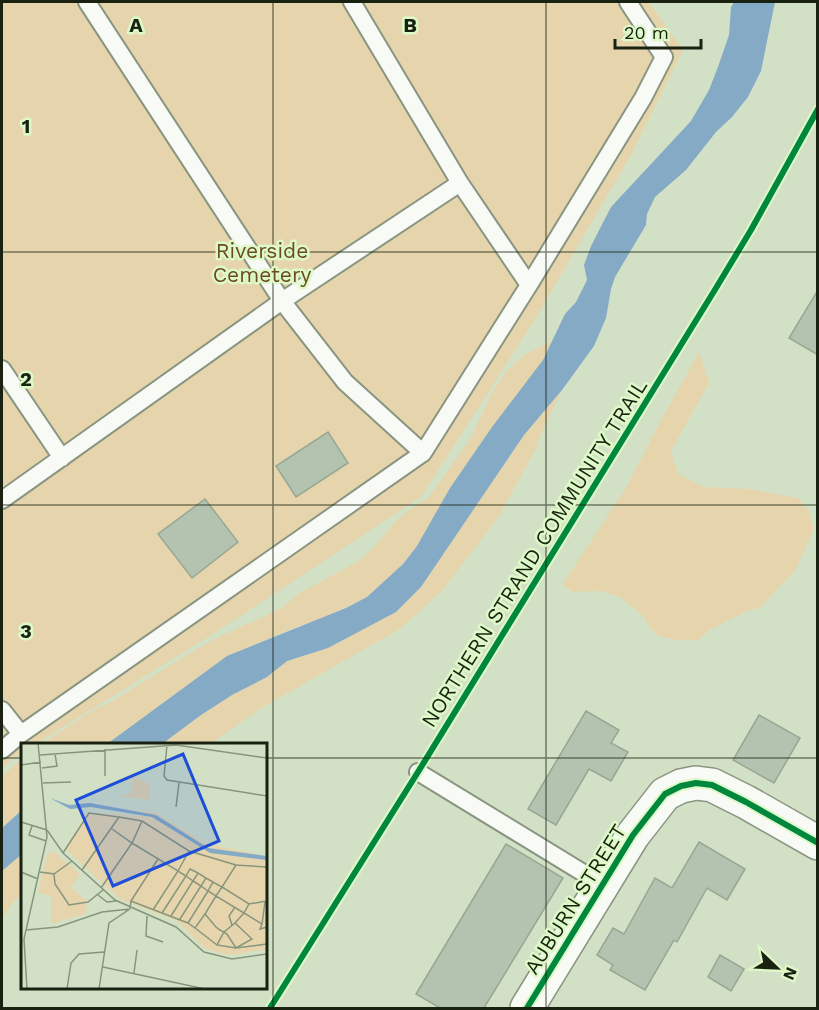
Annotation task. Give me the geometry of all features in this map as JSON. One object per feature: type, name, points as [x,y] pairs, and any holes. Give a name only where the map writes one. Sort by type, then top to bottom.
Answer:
[{"type":"street","name":"AUBURN STREET","points":[[527,1008],[633,835],[665,794],[681,786],[696,783],[712,785],[818,843]]},
{"type":"lane","points":[[87,2],[282,301],[345,382],[423,453]]},
{"type":"lane","points":[[352,2],[460,183],[529,285]]},
{"type":"lane","points":[[2,750],[21,734],[423,453],[643,98],[664,57],[628,2]]},
{"type":"lane","points":[[2,500],[282,301],[460,183]]},
{"type":"lane","points":[[2,369],[62,458]]},
{"type":"lane","points":[[2,710],[21,734]]},
{"type":"lane","points":[[418,772],[603,885]]},
{"type":"green space","name":"Riverside Cemetery","points":[[2,2],[649,2],[683,50],[630,157],[534,321],[421,497],[213,634],[38,743],[21,743],[21,754],[9,761],[2,769]]},
{"type":"green space","points":[[552,341],[543,360],[492,427],[450,488],[417,546],[403,564],[367,597],[320,620],[296,627],[227,656],[108,743],[43,743],[216,638],[280,609],[303,591],[359,561],[378,543],[393,524],[429,497],[470,439],[494,389],[507,371],[524,355]]},
{"type":"green space","points":[[699,352],[709,383],[671,451],[678,474],[704,487],[749,489],[798,498],[809,511],[814,529],[795,571],[759,608],[747,611],[711,629],[698,640],[675,640],[659,636],[651,629],[643,616],[620,597],[600,591],[573,592],[562,585],[626,488]]},
{"type":"green space","points":[[562,390],[536,449],[497,519],[441,592],[400,629],[260,709],[211,743],[163,743],[201,715],[232,695],[267,677],[287,661],[328,648],[396,612],[421,587],[524,435]]},
{"type":"green space","points":[[21,759],[21,811],[2,828],[2,777]]},
{"type":"green space","points":[[21,855],[21,896],[12,904],[2,922],[2,871]]},
{"type":"water","points":[[734,2],[775,2],[761,71],[748,97],[686,170],[655,197],[647,214],[646,225],[615,277],[606,318],[594,346],[562,390],[524,435],[421,587],[396,612],[328,648],[287,661],[267,677],[232,695],[201,715],[163,743],[108,743],[227,656],[346,608],[367,597],[403,564],[417,546],[450,488],[492,427],[543,360],[565,314],[576,302],[587,280],[584,265],[611,207],[691,121],[709,90],[718,67],[729,35],[731,7]]},
{"type":"water","points":[[21,811],[21,855],[2,871],[2,828]]},
{"type":"building","points":[[818,290],[818,355],[789,338]]},
{"type":"building","points":[[328,432],[348,463],[296,497],[276,466]]},
{"type":"building","points":[[205,499],[238,542],[192,578],[158,534]]},
{"type":"building","points":[[586,711],[619,730],[611,743],[628,752],[611,781],[589,769],[556,825],[528,809]]},
{"type":"building","points":[[759,715],[800,738],[774,783],[733,760]]},
{"type":"building","points":[[699,842],[745,869],[727,900],[707,888],[677,942],[674,940],[645,990],[610,970],[613,965],[597,955],[613,928],[624,934],[655,878],[672,888]]},
{"type":"building","points":[[506,844],[563,878],[484,1008],[440,1008],[416,994]]},
{"type":"building","points":[[720,955],[744,969],[731,991],[708,977]]},
{"type":"cycle path","name":"NORTHERN STRAND COMMUNITY TRAIL","points":[[270,1008],[716,288],[818,109]]},
{"type":"cycle path","points":[[527,1008],[633,835],[665,794],[681,786],[696,783],[712,785],[818,843]]}]
